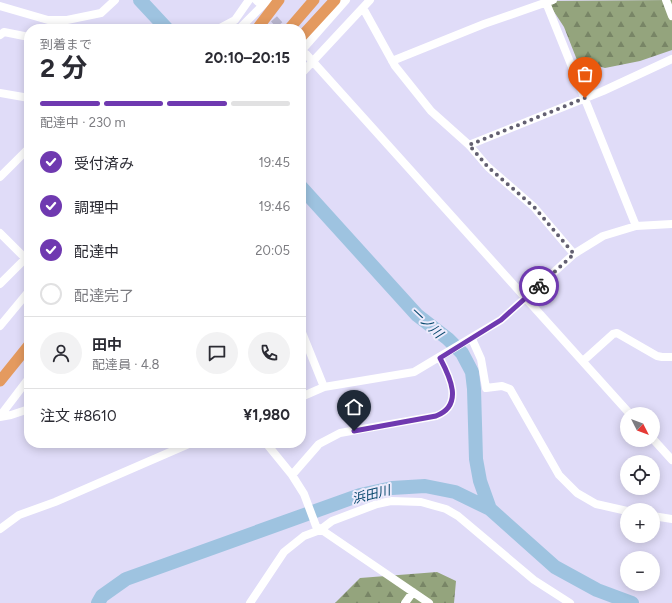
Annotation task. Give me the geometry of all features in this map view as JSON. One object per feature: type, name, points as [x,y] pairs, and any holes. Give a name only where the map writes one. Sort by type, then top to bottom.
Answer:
[{"type":"highway","points":[[261,24],[279,0]]},
{"type":"highway","points":[[293,24],[314,0]]},
{"type":"highway","points":[[306,32],[335,0]]},
{"type":"highway","points":[[0,381],[24,351]]},
{"type":"street","points":[[0,6],[48,20],[67,20],[101,13],[115,0]]},
{"type":"street","points":[[227,24],[235,20],[249,0]]},
{"type":"street","points":[[244,24],[268,0]]},
{"type":"street","points":[[306,50],[346,0]]},
{"type":"street","points":[[306,69],[370,0]]},
{"type":"street","points":[[666,0],[672,16]]},
{"type":"street","points":[[392,61],[484,24],[548,1],[636,226]]},
{"type":"street","points":[[362,8],[392,61],[431,111],[469,145],[488,167],[534,207],[574,254]]},
{"type":"street","points":[[47,24],[48,20]]},
{"type":"street","points":[[0,35],[4,32],[24,35]]},
{"type":"street","points":[[306,55],[624,407]]},
{"type":"street","points":[[469,145],[585,98],[672,59]]},
{"type":"street","points":[[0,92],[24,97]]},
{"type":"street","points":[[0,177],[24,153]]},
{"type":"street","points":[[306,395],[324,387],[414,372],[501,320],[574,254],[602,236],[636,226],[672,224]]},
{"type":"street","points":[[0,233],[24,256]]},
{"type":"street","points":[[0,284],[24,263]]},
{"type":"street","points":[[0,326],[24,297]]},
{"type":"street","points":[[582,361],[613,334],[617,333],[657,356],[662,358],[672,357]]},
{"type":"street","points":[[471,339],[481,359],[486,388],[502,386],[510,389],[559,475],[578,493],[596,504],[620,509]]},
{"type":"street","points":[[306,342],[324,387]]},
{"type":"street","points":[[292,475],[319,444],[340,433],[436,416],[445,412],[450,405],[453,393],[443,356]]},
{"type":"street","points":[[0,417],[24,385]]},
{"type":"street","points":[[0,417],[24,410]]},
{"type":"street","points":[[660,447],[672,460]]},
{"type":"street","points":[[0,529],[19,515],[55,502],[179,448]]},
{"type":"street","points":[[270,448],[292,475],[304,494],[318,528],[429,603]]},
{"type":"street","points":[[250,603],[284,552],[304,536],[332,521],[377,504],[391,501],[421,502],[446,509],[458,516],[534,580],[570,603]]},
{"type":"street","points":[[660,517],[672,519]]},
{"type":"street","points":[[405,603],[413,592]]},
{"type":"green space","points":[[672,0],[672,50],[640,61],[605,68],[577,60],[564,27],[547,1]]},
{"type":"green space","points":[[437,572],[456,581],[454,603],[335,603],[360,578]]},
{"type":"waterway","name":"一ノ川","points":[[140,0],[162,24]]},
{"type":"waterway","name":"一ノ川","points":[[306,193],[417,315],[448,339],[462,353],[472,372],[474,389],[476,459],[480,481],[490,509]]},
{"type":"waterway","name":"浜田川","points":[[98,603],[102,596],[126,579],[360,495],[392,488],[425,486],[455,492],[490,509],[555,567],[597,590],[632,603]]},
{"type":"tunnel","points":[[266,10],[279,24]]},
{"type":"way so far","points":[[539,286],[574,254],[534,207],[488,167],[469,145],[585,98]]},
{"type":"route","points":[[354,431],[436,416],[445,412],[450,405],[453,393],[448,374],[440,358],[501,320],[539,286]]}]
